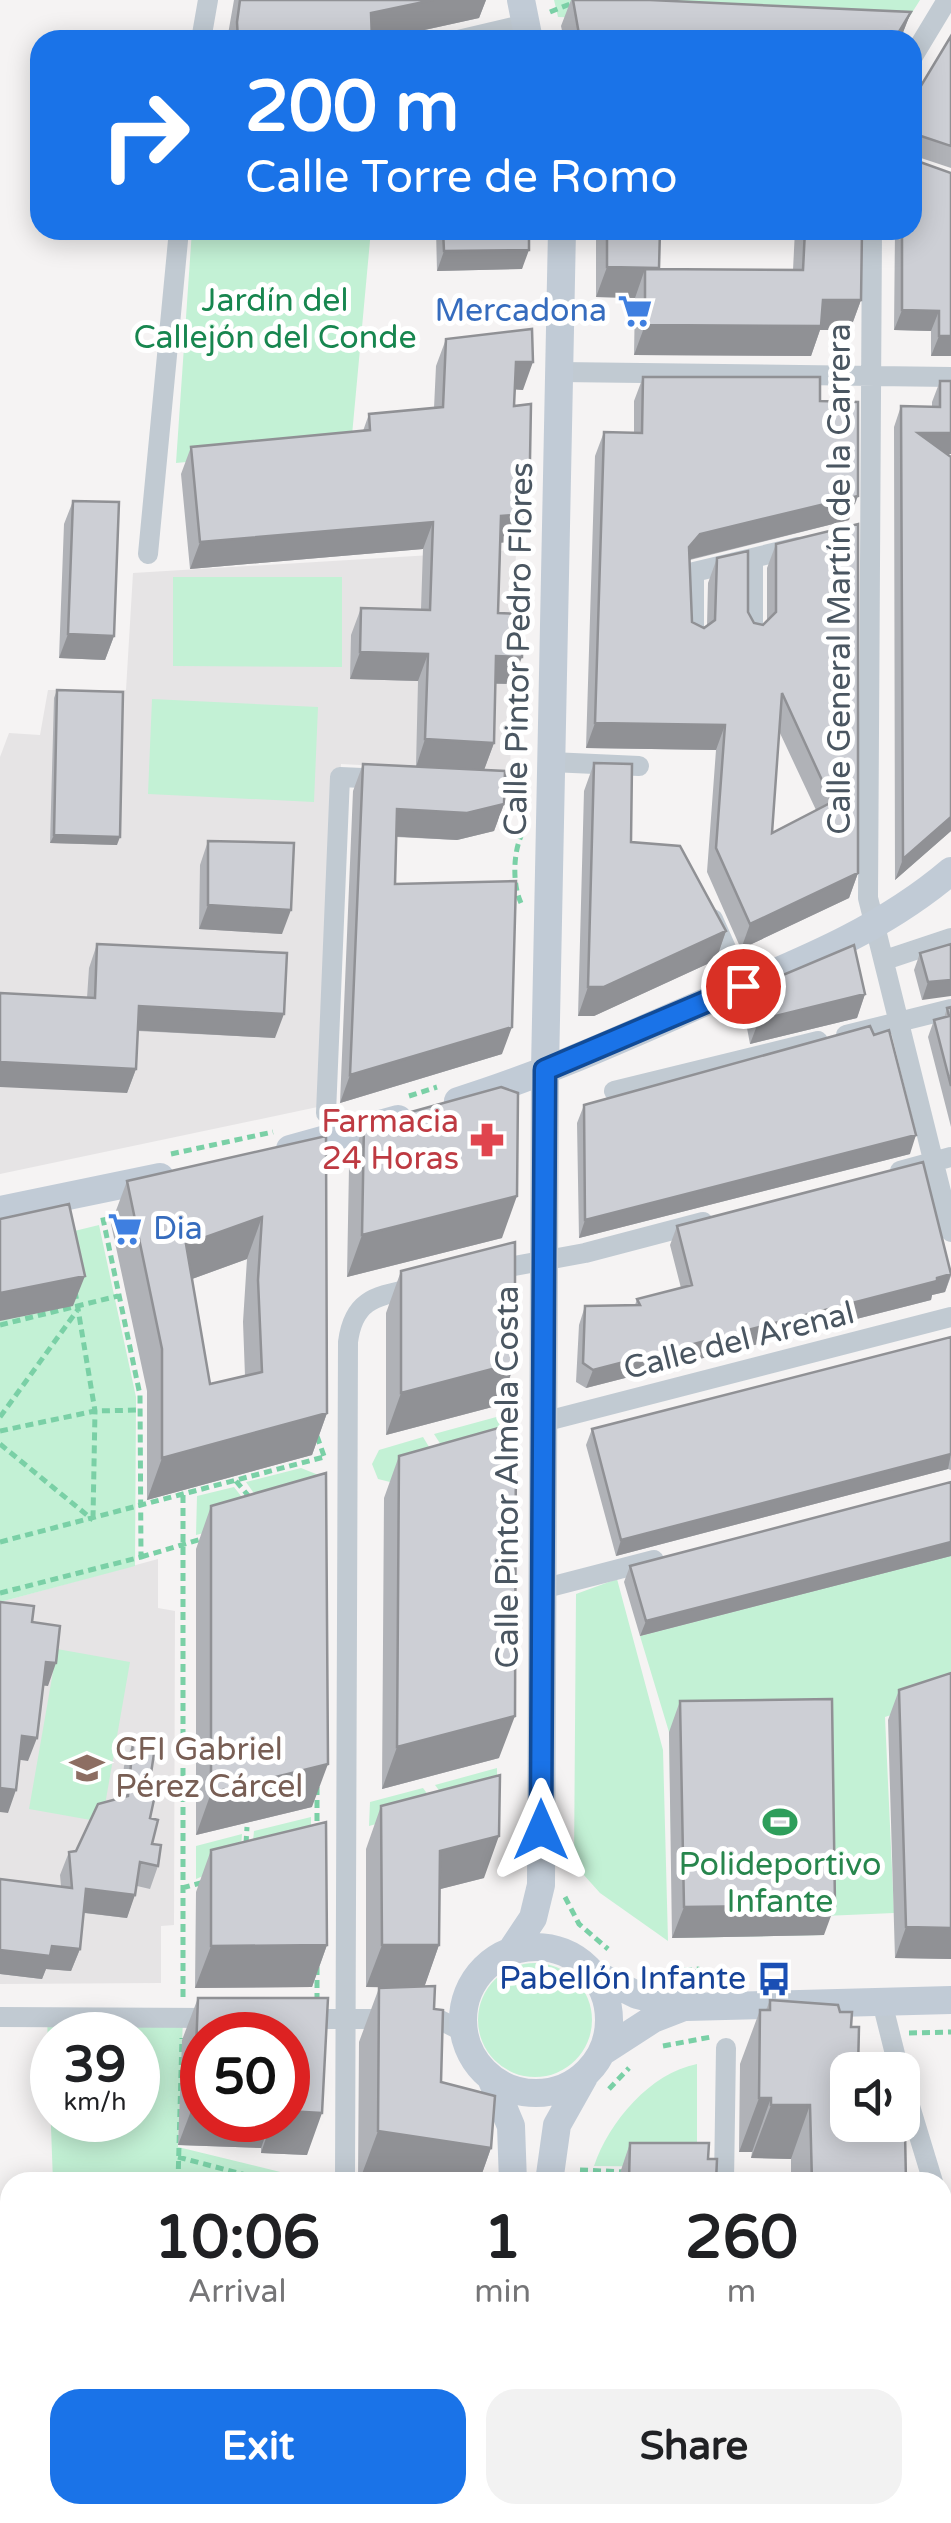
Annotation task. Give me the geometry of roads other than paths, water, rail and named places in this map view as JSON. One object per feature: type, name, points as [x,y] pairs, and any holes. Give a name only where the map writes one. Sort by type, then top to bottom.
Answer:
[{"type":"main road","name":"Calle Pintor Pedro Flores","points":[[545,1070],[562,240]]},
{"type":"main road","points":[[274,1142],[443,1106],[545,1070],[876,927],[951,870]]},
{"type":"main road","name":"Calle Pintor Almela Costa","points":[[545,1070],[541,1882],[548,1920],[564,1952]]},
{"type":"main road","points":[[0,1210],[170,1164]]},
{"type":"main road","name":"Calle Pintor Almela Costa","points":[[512,1951],[533,1918],[541,1882]]},
{"type":"main road","points":[[513,2172],[511,2126],[491,2078],[469,2050],[464,2020],[478,1976],[512,1951],[532,1947],[564,1952],[593,1974],[637,1995],[692,2007],[951,2000]]},
{"type":"main road","points":[[593,1974],[608,2005],[609,2029],[602,2052]]},
{"type":"main road","points":[[551,2172],[558,2125],[584,2075],[602,2052],[652,2019],[692,2007]]},
{"type":"main road","points":[[491,2078],[533,2094],[565,2088],[584,2075]]},
{"type":"street","points":[[203,30],[208,0]]},
{"type":"street","points":[[922,41],[947,0]]},
{"type":"street","points":[[495,30],[525,22]]},
{"type":"street","points":[[148,554],[178,240]]},
{"type":"street","name":"Calle General Martín de la Carrera","points":[[872,240],[862,531],[868,898],[900,1022],[942,1159],[951,1232]]},
{"type":"street","points":[[560,372],[951,377]]},
{"type":"street","points":[[694,639],[694,572],[820,542]]},
{"type":"street","points":[[752,636],[753,558]]},
{"type":"street","points":[[551,762],[638,766]]},
{"type":"street","points":[[326,1112],[340,778],[399,780]]},
{"type":"street","points":[[457,782],[516,785]]},
{"type":"street","points":[[702,893],[743,986]]},
{"type":"street","points":[[885,960],[951,938]]},
{"type":"street","points":[[614,1091],[951,1009]]},
{"type":"street","points":[[880,1176],[942,1159]]},
{"type":"street","points":[[474,1274],[585,1253],[732,1214]]},
{"type":"street","points":[[345,2172],[348,1342],[354,1314],[360,1306],[386,1294],[439,1282]]},
{"type":"street","name":"Calle del Arenal","points":[[543,1422],[951,1318]]},
{"type":"street","points":[[542,1589],[684,1552]]},
{"type":"street","points":[[882,2002],[895,2052]]},
{"type":"street","points":[[0,2017],[180,2018]]},
{"type":"street","points":[[310,2018],[464,2020]]},
{"type":"street","points":[[724,2172],[726,2048]]},
{"type":"street","points":[[920,2139],[930,2172]]},
{"type":"place","name":"Mercadona","points":[[635,311]]},
{"type":"place","name":"Farmacia 24 Horas","points":[[487,1140]]},
{"type":"place","name":"Dia","points":[[125,1229]]},
{"type":"place","name":"CFI Gabriel Pérez Cárcel","points":[[87,1768]]},
{"type":"place","name":"Polideportivo Infante","points":[[780,1822]]},
{"type":"place","name":"Pabellón Infante","points":[[774,1979]]},
{"type":"park label","name":"Jardín del Callejón del Conde","points":[[275,320]]}]
